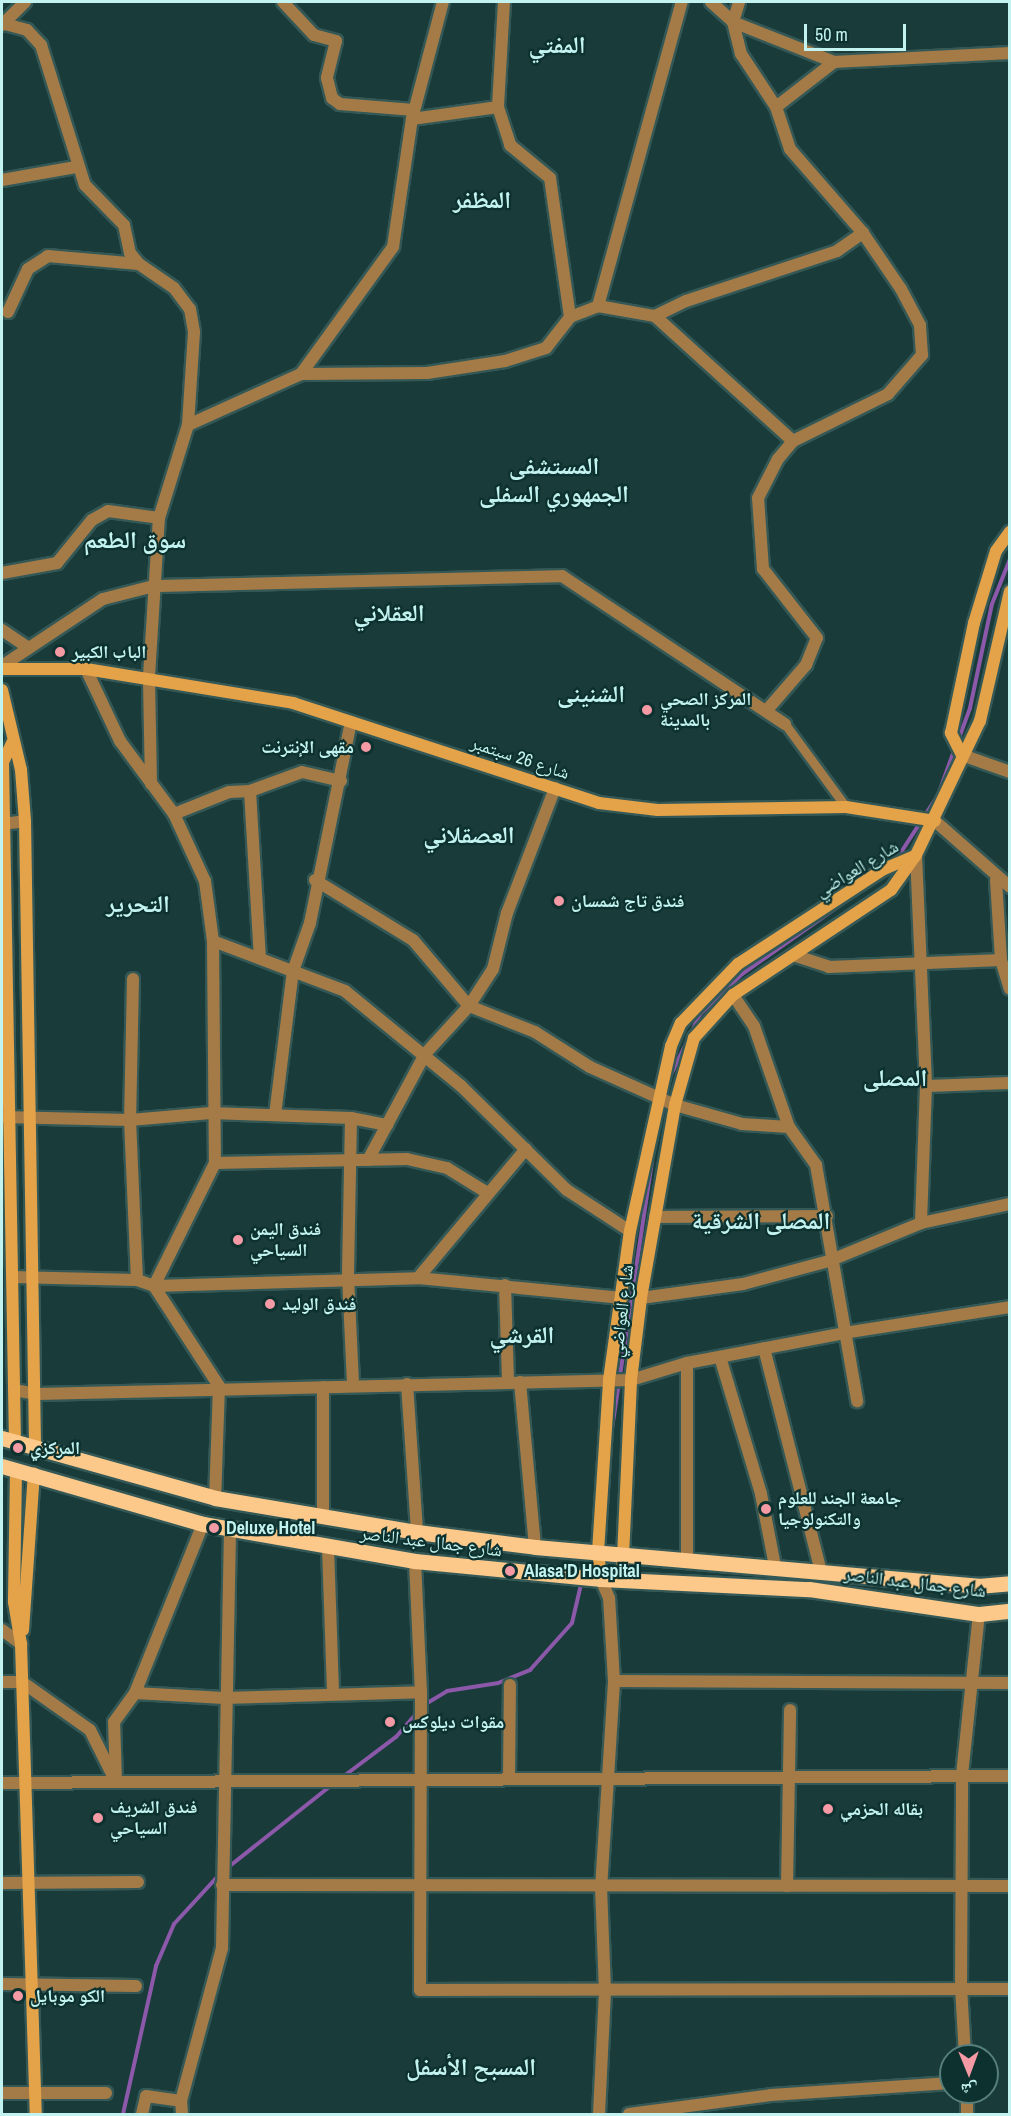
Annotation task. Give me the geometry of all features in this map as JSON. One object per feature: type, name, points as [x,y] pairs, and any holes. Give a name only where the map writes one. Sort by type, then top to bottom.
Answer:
[{"type":"main road","points":[[962,755],[951,734],[974,623],[996,551],[1010,532]]},
{"type":"main road","points":[[916,855],[935,821],[962,755],[980,721],[1010,591]]},
{"type":"main road","name":"شارع 26 سبتمبر","points":[[2,668],[86,669],[149,676],[293,703],[599,803],[658,810],[846,807],[935,821]]},
{"type":"main road","points":[[2,690],[12,743],[21,770],[25,821],[28,1118],[37,1394],[35,1447]]},
{"type":"main road","points":[[8,1440],[14,1390],[13,1277],[5,1117],[3,762],[12,743]]},
{"type":"main road","name":"شارع العواضي","points":[[622,1579],[631,1380],[641,1298],[675,1106],[694,1038],[733,994],[796,956],[891,890],[916,855]]},
{"type":"main road","name":"شارع العواضي","points":[[601,1579],[598,1552],[609,1380],[630,1231],[657,1097],[681,1023],[738,964],[884,869],[916,855]]},
{"type":"main road","name":"شارع جمال عبد الناصر","points":[[8,1440],[215,1498],[417,1532],[535,1547],[775,1566],[978,1586],[1010,1583]]},
{"type":"main road","name":"شارع جمال عبد الناصر","points":[[2,1466],[16,1471],[34,1473],[203,1524],[415,1562],[601,1579],[809,1589],[978,1614],[1010,1611]]},
{"type":"main road","points":[[16,1471],[14,1602],[21,1644]]},
{"type":"main road","points":[[34,1473],[21,1644],[36,2115]]},
{"type":"street","points":[[3,25],[25,2]]},
{"type":"street","points":[[283,2],[314,35],[336,41],[327,78],[332,98],[340,104],[413,114],[498,107]]},
{"type":"street","points":[[301,374],[393,247],[413,114],[443,2]]},
{"type":"street","points":[[504,2],[498,107],[510,145],[550,178],[570,317]]},
{"type":"street","points":[[598,306],[682,2]]},
{"type":"street","points":[[711,2],[733,22],[834,62],[1010,53]]},
{"type":"street","points":[[740,2],[733,22],[741,54],[776,107],[790,149],[863,233],[920,325],[922,355],[888,394],[793,441],[758,498],[758,535],[763,569],[817,638],[806,665],[767,710]]},
{"type":"street","points":[[3,25],[27,30],[41,45],[76,167],[96,199],[124,225],[130,253],[139,264],[174,288],[190,309],[194,332],[188,426],[159,518],[149,676],[151,784]]},
{"type":"street","points":[[776,107],[834,62]]},
{"type":"street","points":[[2,180],[76,167]]},
{"type":"street","points":[[655,316],[686,301],[837,251],[863,233]]},
{"type":"street","points":[[8,312],[28,269],[48,256],[139,264]]},
{"type":"street","points":[[188,426],[301,374],[427,373],[505,361],[546,348],[570,317],[598,306],[655,316],[793,441]]},
{"type":"street","points":[[2,573],[57,563],[92,520],[108,511],[159,518]]},
{"type":"street","points":[[2,668],[103,599],[154,586],[562,576],[785,724],[846,807]]},
{"type":"street","points":[[2,630],[29,648]]},
{"type":"street","points":[[86,669],[120,741],[174,814],[205,881],[213,941],[211,1113],[215,1163],[154,1286]]},
{"type":"street","points":[[275,1115],[293,971],[310,923],[315,880],[341,781],[351,722]]},
{"type":"street","points":[[962,755],[1010,772]]},
{"type":"street","points":[[174,814],[229,792],[250,791],[302,772],[341,781]]},
{"type":"street","points":[[368,1160],[424,1054],[469,1006],[493,969],[507,913],[555,788]]},
{"type":"street","points":[[250,791],[260,957]]},
{"type":"street","points":[[4,824],[25,821]]},
{"type":"street","points":[[935,821],[996,880],[1010,887]]},
{"type":"street","points":[[916,855],[926,1086],[921,1223]]},
{"type":"street","points":[[315,880],[413,940],[469,1006],[535,1032],[590,1067],[675,1106],[742,1124],[789,1127]]},
{"type":"street","points":[[996,880],[1001,960],[1010,989]]},
{"type":"street","points":[[213,941],[345,991],[424,1054],[526,1149],[567,1191],[630,1231]]},
{"type":"street","points":[[796,956],[829,967],[920,966],[1001,960]]},
{"type":"street","points":[[133,979],[130,1120],[137,1280]]},
{"type":"street","points":[[733,994],[754,1026],[789,1127],[816,1165],[827,1216],[829,1261],[857,1401]]},
{"type":"street","points":[[926,1086],[1010,1083]]},
{"type":"street","points":[[5,1117],[130,1120],[211,1113],[351,1118],[387,1125]]},
{"type":"street","points":[[351,1118],[348,1277],[353,1384]]},
{"type":"street","points":[[418,1278],[486,1192],[526,1149]]},
{"type":"street","points":[[215,1163],[407,1159],[447,1168],[486,1192]]},
{"type":"street","points":[[641,1298],[743,1284],[829,1261],[921,1223],[1010,1204]]},
{"type":"street","points":[[655,1217],[827,1216]]},
{"type":"street","points":[[13,1277],[137,1280],[154,1286],[348,1277],[418,1278],[622,1298]]},
{"type":"street","points":[[505,1285],[514,1382],[535,1547]]},
{"type":"street","points":[[154,1286],[219,1386],[215,1498]]},
{"type":"street","points":[[14,1390],[37,1394],[219,1386],[323,1387],[353,1384],[631,1380],[687,1363],[764,1348],[1010,1307]]},
{"type":"street","points":[[764,1348],[821,1571]]},
{"type":"street","points":[[720,1357],[760,1494],[775,1566]]},
{"type":"street","points":[[687,1363],[687,1560]]},
{"type":"street","points":[[407,1384],[417,1532]]},
{"type":"street","points":[[323,1387],[323,1516]]},
{"type":"street","points":[[116,1781],[114,1722],[135,1693],[203,1524]]},
{"type":"street","points":[[182,2115],[181,2102],[222,1948],[224,1698],[230,1528]]},
{"type":"street","points":[[328,1548],[333,1693]]},
{"type":"street","points":[[415,1562],[421,1692],[418,1883],[420,1990],[605,1991],[961,1987],[1010,1989]]},
{"type":"street","name":"شارع العواضي","points":[[601,1579],[609,1599]]},
{"type":"street","name":"شارع العواضي","points":[[609,1599],[622,1579]]},
{"type":"street","points":[[599,2115],[605,1991],[602,1889],[606,1779],[614,1681],[609,1599]]},
{"type":"street","points":[[964,2044],[961,1987],[962,1775],[968,1683],[978,1614]]},
{"type":"street","points":[[2,1630],[21,1644]]},
{"type":"street","points":[[614,1681],[1010,1683]]},
{"type":"street","points":[[2,1682],[22,1682],[90,1730],[116,1781]]},
{"type":"street","points":[[509,1776],[510,1685]]},
{"type":"street","points":[[135,1693],[224,1698],[421,1692]]},
{"type":"street","points":[[787,1886],[790,1710]]},
{"type":"street","points":[[2,1783],[116,1781],[225,1783],[509,1776],[606,1779],[790,1774],[1010,1776]]},
{"type":"street","points":[[2,1884],[138,1882]]},
{"type":"street","points":[[222,1886],[418,1883],[602,1889],[1010,1886]]},
{"type":"street","points":[[2,1984],[136,1986]]},
{"type":"street","points":[[629,2115],[771,2095],[939,2084]]},
{"type":"street","points":[[2,2093],[106,2093]]},
{"type":"street","points":[[142,2115],[146,2096],[181,2102]]},
{"type":"waterway","points":[[958,741],[970,708],[992,604],[1010,559]]},
{"type":"waterway","points":[[896,860],[938,795],[955,748]]},
{"type":"waterway","points":[[670,1077],[700,1014],[742,974],[859,892]]},
{"type":"waterway","points":[[612,1429],[652,1160]]},
{"type":"waterway","points":[[584,1573],[589,1557]]},
{"type":"waterway","points":[[424,1705],[447,1691],[498,1683],[530,1670],[572,1623],[582,1580]]},
{"type":"waterway","points":[[344,1776],[396,1737],[417,1713]]},
{"type":"waterway","points":[[226,1869],[333,1784]]},
{"type":"waterway","points":[[123,2114],[156,1966],[174,1924],[220,1874]]},
{"type":"place","name":"الباب الكبير","points":[[60,652]]},
{"type":"place","name":"المركز الصحي بالمدينة","points":[[647,710]]},
{"type":"place","name":"مقهى الإنترنت","points":[[366,747]]},
{"type":"place","name":"فندق تاج شمسان","points":[[559,901]]},
{"type":"place","name":"فندق اليمن السياحي","points":[[238,1240]]},
{"type":"place","name":"فندق الوليد","points":[[270,1304]]},
{"type":"place","name":"المركزي","points":[[18,1448]]},
{"type":"place","name":"جامعة الجند للعلوم والتكنولوجيا","points":[[766,1509]]},
{"type":"place","name":"Deluxe Hotel","points":[[214,1528]]},
{"type":"place","name":"Alasa'D Hospital","points":[[510,1571]]},
{"type":"place","name":"مقوات ديلوكس","points":[[390,1722]]},
{"type":"place","name":"بقاله الحزمي","points":[[828,1809]]},
{"type":"place","name":"فندق الشريف السياحي","points":[[98,1818]]},
{"type":"place","name":"الكو موبايل","points":[[18,1996]]},
{"type":"district","name":"المفتي","points":[[557,45]]},
{"type":"district","name":"المظفر","points":[[482,200]]},
{"type":"district","name":"المستشفى الجمهوري السفلى","points":[[554,480]]},
{"type":"district","name":"سوق الطعم","points":[[135,540]]},
{"type":"district","name":"العقلاني","points":[[389,613]]},
{"type":"district","name":"الشنينى","points":[[591,694]]},
{"type":"district","name":"العصقلاني","points":[[469,835]]},
{"type":"district","name":"التحرير","points":[[138,904]]},
{"type":"district","name":"المصلى","points":[[895,1078]]},
{"type":"district","name":"المصلى الشرقية","points":[[761,1221]]},
{"type":"district","name":"القرشي","points":[[522,1335]]},
{"type":"district","name":"المسبح الأسفل","points":[[471,2067]]}]
